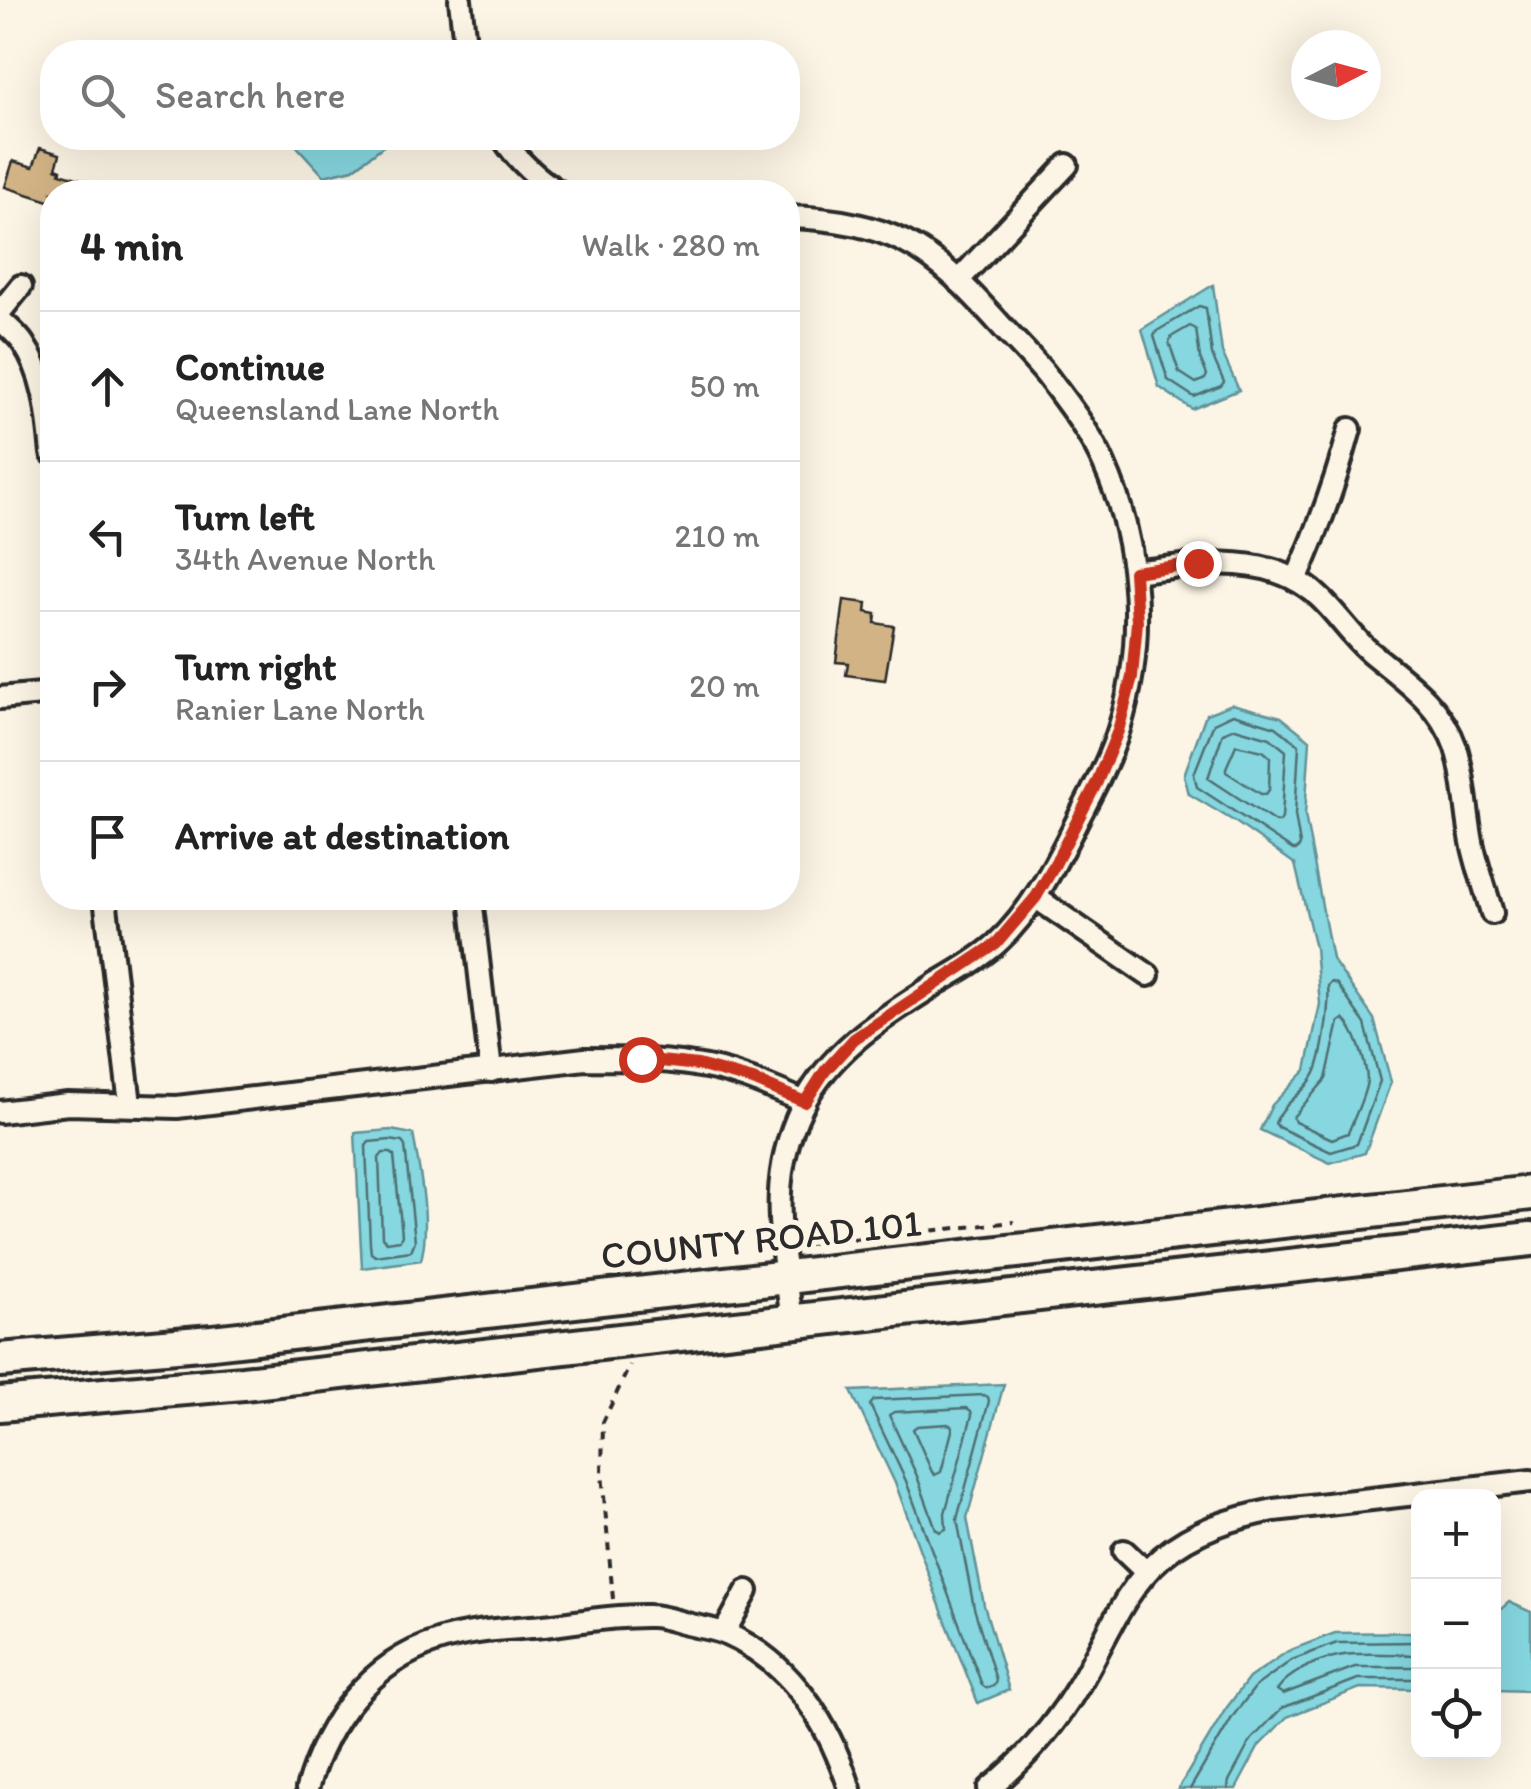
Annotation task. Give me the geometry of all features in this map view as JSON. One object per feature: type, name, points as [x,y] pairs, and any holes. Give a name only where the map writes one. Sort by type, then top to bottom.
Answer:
[{"type":"main road","name":"COUNTY ROAD 101","points":[[0,1360],[212,1342],[1531,1192]]},
{"type":"main road","points":[[0,1404],[243,1383],[1531,1239]]},
{"type":"street","points":[[460,0],[465,40]]},
{"type":"street","points":[[511,150],[539,180]]},
{"type":"street","points":[[958,281],[1067,165]]},
{"type":"street","points":[[792,1322],[780,1246],[779,1192],[787,1149],[805,1102],[825,1071],[854,1039],[996,944],[1036,897],[1097,782],[1118,731],[1132,677],[1137,622],[1134,572],[1122,513],[1104,462],[1077,414],[1042,370],[958,281],[905,242],[865,227],[800,217]]},
{"type":"street","points":[[21,286],[0,316],[22,342],[40,379]]},
{"type":"street","points":[[1296,580],[1330,498],[1350,429]]},
{"type":"street","points":[[1134,572],[1226,562],[1296,580],[1318,595],[1362,645],[1420,692],[1440,716],[1456,748],[1473,848],[1492,914]]},
{"type":"street","points":[[0,698],[40,694]]},
{"type":"street","points":[[1036,897],[1148,975]]},
{"type":"street","points":[[106,910],[130,1104]]},
{"type":"street","points":[[472,910],[490,1071]]},
{"type":"street","points":[[0,1112],[68,1104],[177,1106],[585,1059],[698,1065],[753,1080],[805,1102]]},
{"type":"street","points":[[989,1789],[1022,1762],[1053,1726],[1146,1572],[1165,1554],[1198,1534],[1235,1518],[1274,1510],[1531,1481]]},
{"type":"street","points":[[1124,1551],[1146,1572]]},
{"type":"street","points":[[724,1634],[747,1591]]},
{"type":"street","points":[[307,1789],[327,1734],[348,1702],[374,1676],[405,1654],[440,1640],[476,1633],[654,1616],[724,1634],[764,1656],[795,1683],[841,1761],[850,1789]]},
{"type":"path","points":[[615,1618],[604,1524],[603,1422],[632,1361]]},
{"type":"water","points":[[300,150],[378,150],[353,169],[324,176]]},
{"type":"water","points":[[1213,285],[1222,352],[1239,390],[1192,409],[1159,387],[1142,329]]},
{"type":"water","points":[[1232,704],[1281,717],[1310,740],[1305,815],[1332,959],[1374,1019],[1391,1082],[1365,1153],[1330,1163],[1260,1130],[1272,1105],[1306,1070],[1320,1004],[1315,948],[1295,864],[1189,794],[1184,775],[1206,714]]},
{"type":"water","points":[[391,1130],[413,1134],[425,1213],[421,1260],[362,1268],[355,1133]]},
{"type":"water","points":[[1004,1384],[967,1518],[984,1605],[1009,1690],[978,1703],[896,1485],[851,1391]]},
{"type":"water","points":[[1509,1602],[1531,1612],[1531,1691],[1501,1690],[1501,1609]]},
{"type":"water","points":[[1411,1632],[1411,1689],[1360,1688],[1287,1717],[1259,1746],[1236,1789],[1178,1789],[1249,1678],[1288,1651],[1335,1633]]},
{"type":"building","points":[[40,148],[60,154],[56,168],[60,173],[84,180],[40,180],[40,198],[5,187],[13,161],[33,167]]},
{"type":"building","points":[[844,600],[867,603],[866,612],[876,614],[875,623],[894,626],[885,680],[846,675],[848,663],[836,662]]},
{"type":"route","points":[[641,1059],[698,1065],[753,1080],[805,1102],[825,1071],[854,1039],[996,944],[1036,897],[1053,868],[1118,731],[1132,677],[1137,622],[1134,572],[1198,563]]}]
